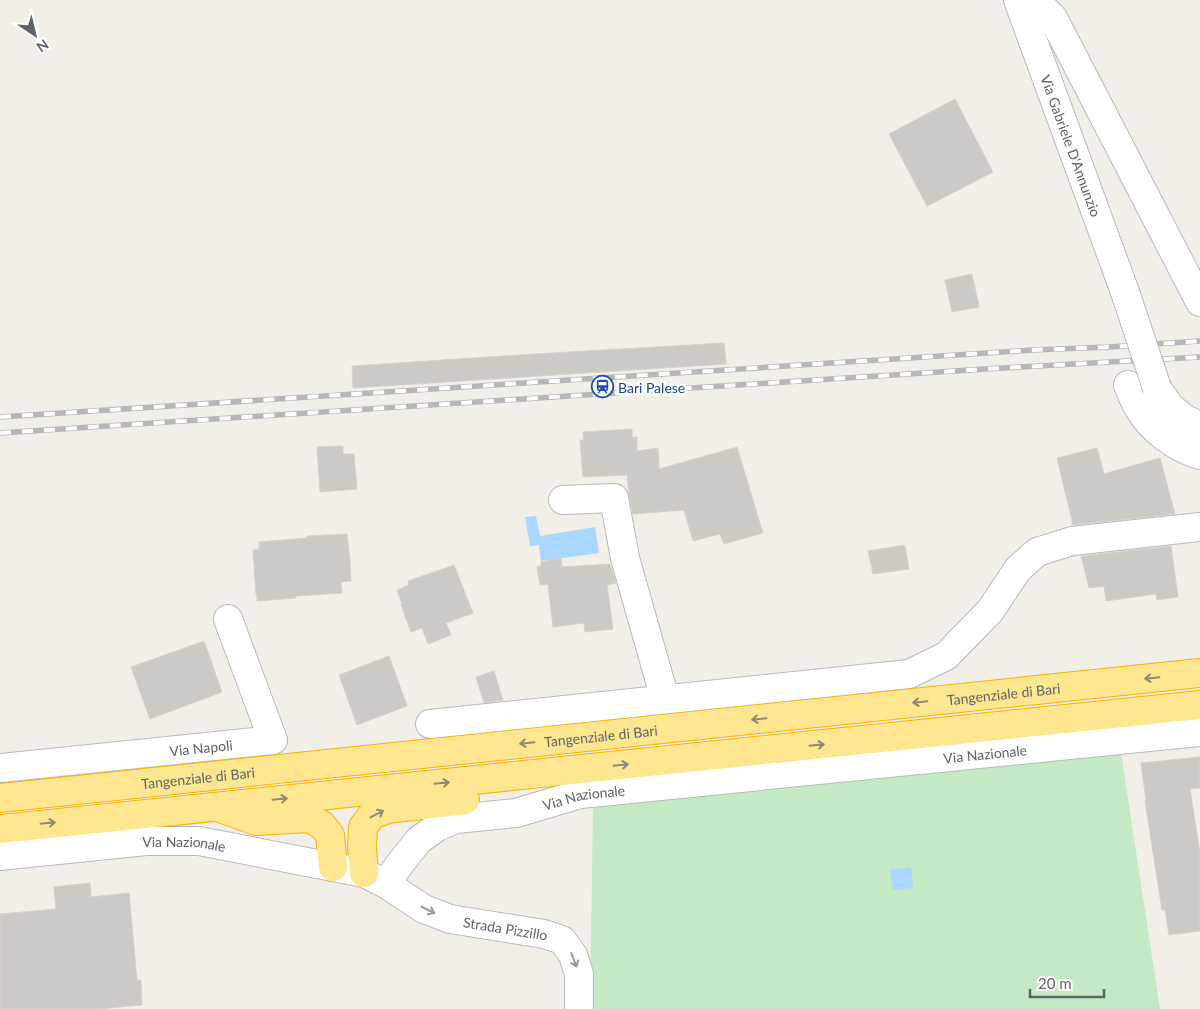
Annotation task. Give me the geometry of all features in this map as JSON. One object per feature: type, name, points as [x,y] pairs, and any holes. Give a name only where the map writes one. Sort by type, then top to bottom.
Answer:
[{"type":"highway","name":"Tangenziale di Bari","points":[[0,798],[1200,673]]},
{"type":"highway","points":[[0,829],[1200,705]]},
{"type":"highway","points":[[375,879],[362,846],[363,827],[372,815],[387,809],[505,795],[593,768]]},
{"type":"highway","points":[[214,806],[256,821],[309,818],[322,825],[330,835],[333,867]]},
{"type":"street","name":"Via Gabriele D'Annunzio","points":[[1018,0],[1125,292],[1157,388],[1170,407],[1185,419],[1200,426]]},
{"type":"street","points":[[1032,0],[1038,3],[1053,18],[1200,302]]},
{"type":"street","points":[[1128,385],[1138,408],[1152,426],[1172,442],[1200,455]]},
{"type":"street","points":[[563,500],[614,498],[625,558],[665,699]]},
{"type":"street","points":[[430,724],[909,674],[946,656],[990,611],[1018,569],[1037,552],[1072,542],[1200,527]]},
{"type":"street","name":"Via Napoli","points":[[0,768],[273,740],[228,619]]},
{"type":"street","name":"Via Nazionale","points":[[0,856],[146,841],[199,841],[333,867],[375,879],[400,865],[419,840],[437,827],[456,819],[516,813],[580,794],[1200,732]]},
{"type":"street","name":"Strada Pizzillo","points":[[375,879],[424,909],[450,919],[544,934],[562,940],[573,955],[579,974],[579,1009]]},
{"type":"green space","points":[[1121,753],[1160,1009],[590,1009],[593,807]]},
{"type":"water","points":[[536,516],[540,536],[595,527],[599,553],[541,561],[539,545],[530,546],[525,517]]},
{"type":"water","points":[[911,867],[913,888],[893,890],[890,870]]},
{"type":"building","points":[[955,99],[993,172],[927,206],[889,134]]},
{"type":"building","points":[[972,274],[979,307],[952,312],[945,280]]},
{"type":"building","points":[[724,343],[726,364],[353,388],[352,366]]},
{"type":"building","points":[[632,429],[632,437],[637,437],[637,451],[658,448],[659,469],[737,447],[763,533],[724,544],[720,534],[693,541],[684,510],[633,514],[627,475],[583,477],[580,440],[584,440],[583,432]]},
{"type":"building","points":[[343,446],[343,454],[354,454],[357,489],[320,492],[317,447]]},
{"type":"building","points":[[1097,448],[1104,474],[1160,458],[1175,514],[1073,525],[1057,458]]},
{"type":"building","points":[[347,534],[351,581],[341,582],[342,593],[257,601],[253,550],[259,549],[259,542],[307,538],[307,536]]},
{"type":"building","points":[[905,545],[909,569],[873,574],[868,551]]},
{"type":"building","points":[[1171,546],[1178,597],[1157,600],[1156,594],[1106,601],[1104,586],[1089,588],[1081,556]]},
{"type":"building","points":[[561,558],[562,567],[610,564],[616,583],[607,585],[613,629],[585,632],[584,623],[553,627],[548,584],[540,585],[537,567],[541,566],[541,562]]},
{"type":"building","points":[[454,565],[473,613],[446,623],[451,635],[428,644],[422,628],[411,632],[397,590],[409,585],[408,581]]},
{"type":"building","points":[[204,641],[222,692],[150,719],[131,667]]},
{"type":"building","points":[[389,656],[407,706],[357,725],[339,675]]},
{"type":"building","points":[[494,671],[503,700],[484,703],[476,677]]},
{"type":"building","points":[[1200,757],[1200,788],[1190,789],[1200,853],[1200,931],[1169,935],[1165,910],[1162,910],[1141,763]]},
{"type":"building","points":[[90,883],[91,897],[129,893],[137,980],[141,980],[142,1005],[98,1009],[0,1009],[0,914],[56,909],[54,887]]},
{"type":"railway","points":[[0,417],[1032,350],[1200,341]]},
{"type":"railway","points":[[0,433],[985,369],[1200,357]]},
{"type":"place","name":"Bari Palese","points":[[602,387]]}]
